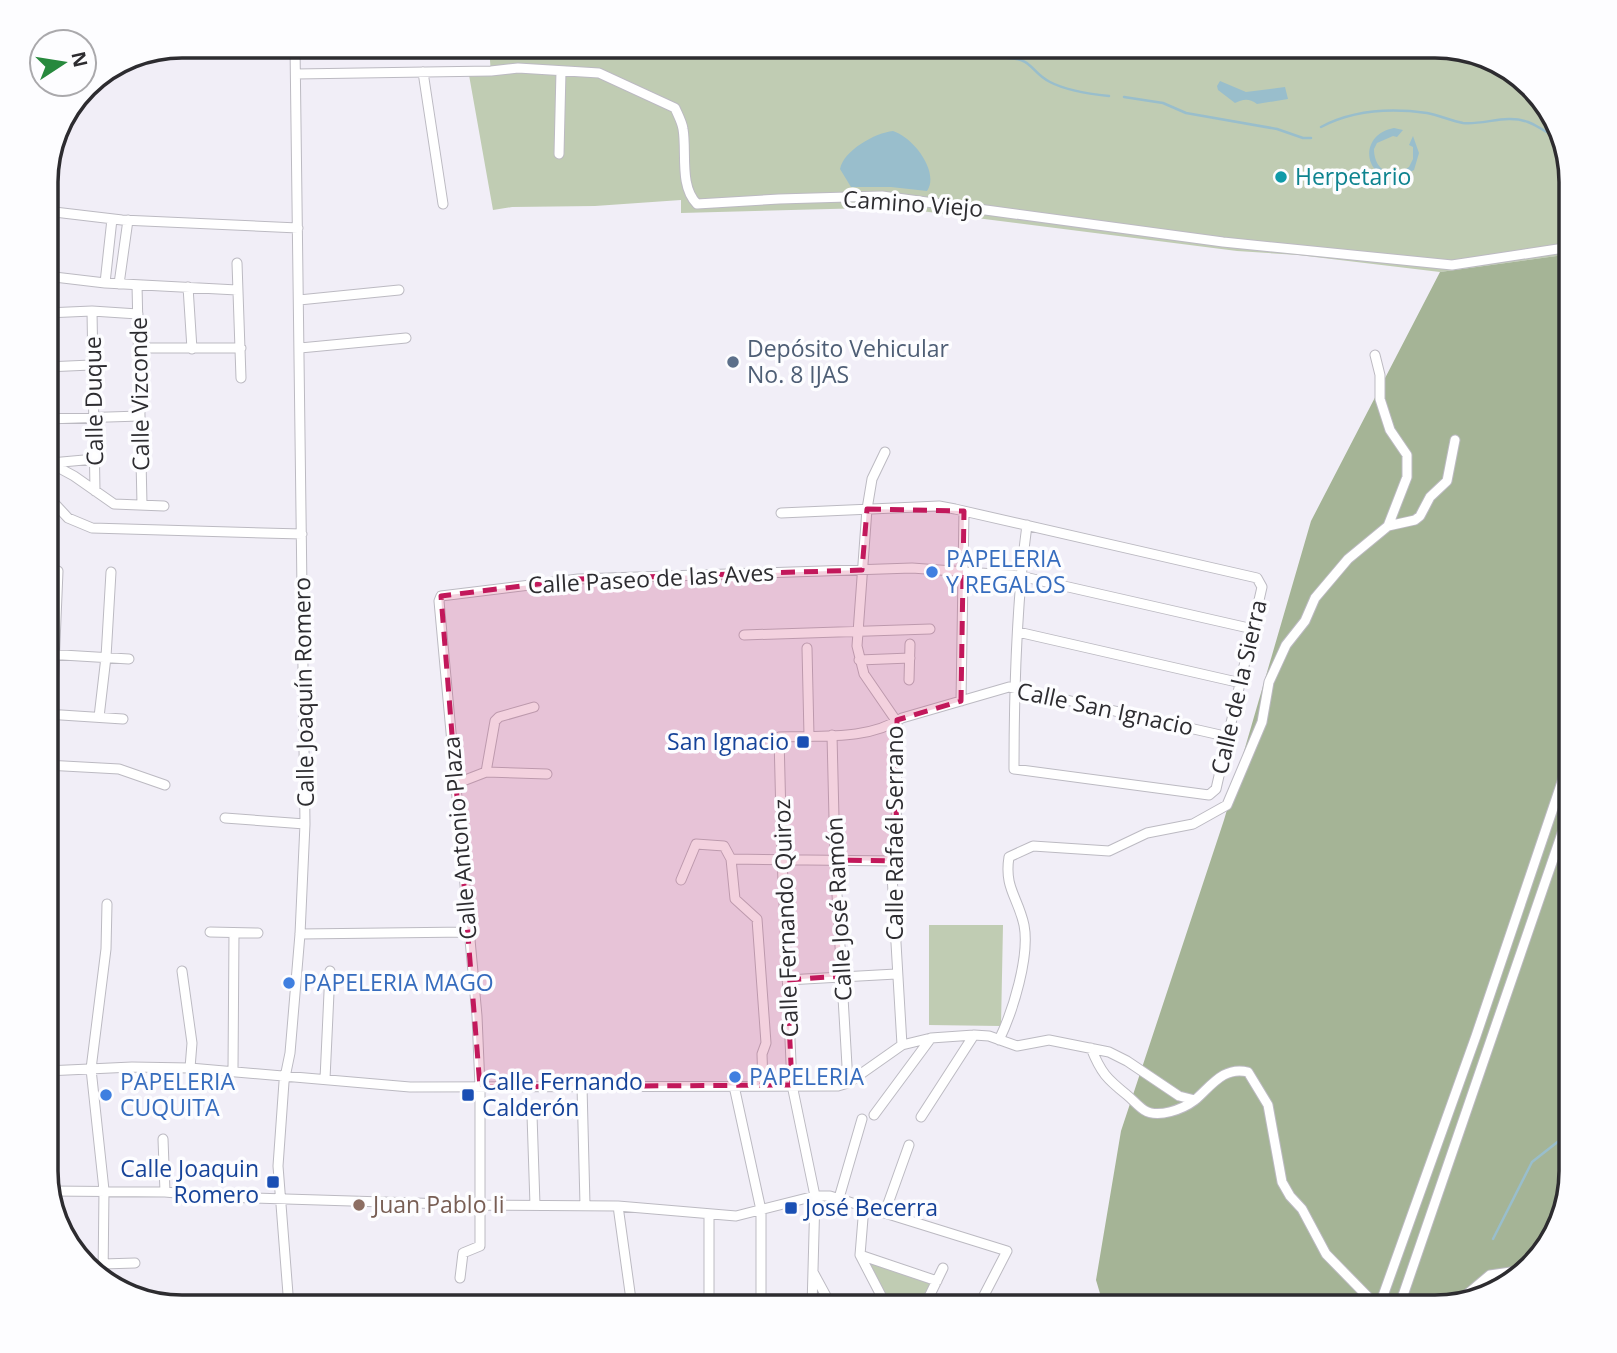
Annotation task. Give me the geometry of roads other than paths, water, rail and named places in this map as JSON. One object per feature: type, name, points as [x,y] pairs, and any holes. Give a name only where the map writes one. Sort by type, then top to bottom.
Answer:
[{"type":"street","name":"Calle Joaquín Romero","points":[[288,1295],[278,1166],[300,934],[305,824],[295,58]]},
{"type":"street","name":"Camino Viejo","points":[[296,74],[491,71],[518,68],[599,73],[675,108],[683,126],[687,185],[691,198],[697,204],[882,196],[1223,242],[1452,265],[1559,249]]},
{"type":"street","points":[[559,154],[561,71]]},
{"type":"street","points":[[423,72],[443,204]]},
{"type":"street","points":[[58,212],[112,219],[298,228]]},
{"type":"street","points":[[105,283],[112,219]]},
{"type":"street","points":[[119,284],[128,220]]},
{"type":"street","points":[[109,242],[125,243]]},
{"type":"street","points":[[237,263],[241,378]]},
{"type":"street","points":[[58,277],[119,284],[237,290]]},
{"type":"street","name":"Calle Vizconde","points":[[137,285],[142,504]]},
{"type":"street","points":[[188,287],[192,349]]},
{"type":"street","points":[[299,300],[399,290]]},
{"type":"street","points":[[58,312],[92,311],[138,314]]},
{"type":"street","name":"Calle Duque","points":[[92,311],[95,491]]},
{"type":"street","points":[[300,348],[406,338]]},
{"type":"street","points":[[139,348],[241,348]]},
{"type":"street","points":[[1375,355],[1380,375],[1380,399],[1390,430],[1407,455],[1407,477],[1388,526]]},
{"type":"street","points":[[58,367],[91,365]]},
{"type":"street","points":[[58,418],[140,416]]},
{"type":"street","points":[[999,1040],[1011,1014],[1024,957],[1024,926],[1006,875],[1009,858],[1033,846],[1109,851],[1147,833],[1193,824],[1227,805],[1262,722],[1269,682],[1286,645],[1305,621],[1315,598],[1348,559],[1388,526],[1415,520],[1420,516],[1430,497],[1447,481],[1455,440]]},
{"type":"street","name":"Calle Rafaél Serrano","points":[[885,452],[872,479],[867,509],[857,631],[859,660],[872,688],[897,722],[896,861],[892,875],[902,1045]]},
{"type":"street","points":[[58,463],[95,459]]},
{"type":"street","points":[[58,469],[74,476],[114,504],[164,506]]},
{"type":"street","points":[[781,513],[939,506],[1027,525],[1020,576],[1014,688]]},
{"type":"street","points":[[58,507],[68,518],[92,528],[302,534]]},
{"type":"street","points":[[961,701],[964,511]]},
{"type":"street","name":"Calle de la Sierra","points":[[1014,688],[1014,769],[1209,795],[1213,793],[1228,737],[1262,587],[1257,578],[1027,525]]},
{"type":"street","name":"Calle Paseo de las Aves","points":[[441,596],[578,579],[912,568],[1020,576],[1253,629]]},
{"type":"street","points":[[99,718],[111,572]]},
{"type":"street","name":"Calle Antonio Plaza","points":[[441,596],[439,601],[477,1016],[480,1087],[480,1246],[463,1253],[460,1278]]},
{"type":"street","points":[[744,635],[930,629]]},
{"type":"street","points":[[1018,632],[1241,683]]},
{"type":"street","points":[[909,680],[910,644]]},
{"type":"street","points":[[807,648],[809,736]]},
{"type":"street","points":[[58,655],[129,659]]},
{"type":"street","points":[[859,660],[910,658]]},
{"type":"street","name":"Calle San Ignacio","points":[[779,737],[869,733],[1009,687],[1228,737]]},
{"type":"street","points":[[486,772],[495,721],[499,717],[534,707]]},
{"type":"street","points":[[58,715],[122,719]]},
{"type":"street","name":"Calle José Ramón","points":[[832,735],[835,860],[848,1083]]},
{"type":"street","name":"Calle Fernando Quiroz","points":[[779,737],[792,1085],[815,1196],[812,1295]]},
{"type":"street","points":[[58,766],[120,769],[165,785]]},
{"type":"street","points":[[455,784],[486,772],[547,774]]},
{"type":"street","points":[[1386,1295],[1559,793]]},
{"type":"street","points":[[225,818],[305,824]]},
{"type":"street","points":[[681,880],[696,844],[723,846],[731,859],[735,899],[757,919],[766,1043],[762,1054],[763,1086]]},
{"type":"street","points":[[1403,1295],[1559,844]]},
{"type":"street","points":[[731,859],[896,861]]},
{"type":"street","points":[[103,1267],[104,1191],[91,1069],[106,949],[107,904]]},
{"type":"street","points":[[210,932],[258,933]]},
{"type":"street","points":[[300,934],[468,932]]},
{"type":"street","points":[[233,1070],[234,933]]},
{"type":"street","points":[[182,971],[192,1043],[190,1068]]},
{"type":"street","points":[[325,1079],[330,971]]},
{"type":"street","points":[[788,980],[896,974]]},
{"type":"street","points":[[921,1117],[974,1035]]},
{"type":"street","points":[[58,1070],[190,1068],[233,1070],[410,1087],[838,1086],[848,1083],[902,1045],[931,1038],[974,1035],[1017,1046],[1049,1040],[1109,1052],[1179,1096],[1195,1100]]},
{"type":"street","points":[[1476,1036],[1490,1041]]},
{"type":"street","points":[[874,1115],[931,1038]]},
{"type":"street","points":[[1091,1048],[1100,1070],[1111,1083],[1145,1111],[1159,1113],[1188,1106],[1224,1073],[1237,1070],[1248,1072],[1268,1105],[1282,1182],[1302,1209],[1326,1254],[1366,1295]]},
{"type":"street","points":[[582,1086],[585,1205]]},
{"type":"street","points":[[734,1086],[761,1210],[761,1295]]},
{"type":"street","points":[[533,1115],[535,1205]]},
{"type":"street","points":[[839,1198],[862,1119]]},
{"type":"street","points":[[163,1139],[165,1192]]},
{"type":"street","points":[[886,1212],[909,1144]]},
{"type":"street","points":[[59,1191],[165,1192],[280,1199],[480,1205],[618,1206],[736,1216],[815,1196],[839,1198],[1007,1251],[984,1295]]},
{"type":"street","points":[[618,1206],[630,1295]]},
{"type":"street","points":[[864,1206],[860,1255],[881,1295]]},
{"type":"street","points":[[709,1214],[709,1295]]},
{"type":"street","points":[[860,1255],[937,1281]]},
{"type":"street","points":[[103,1264],[135,1263]]},
{"type":"street","points":[[930,1295],[943,1268]]},
{"type":"street","points":[[813,1271],[826,1295]]},
{"type":"street","points":[[1473,1290],[1490,1275],[1507,1273]]},
{"type":"water","points":[[1220,81],[1246,92],[1285,87],[1288,99],[1257,104],[1246,100],[1235,103],[1218,90]]},
{"type":"water","points":[[1394,128],[1403,130],[1397,137],[1393,136],[1377,143],[1374,149],[1380,167],[1390,173],[1396,173],[1409,167],[1413,159],[1413,147],[1409,145],[1413,136],[1419,153],[1414,170],[1397,179],[1385,177],[1377,171],[1371,164],[1369,155],[1375,138]]},
{"type":"water","points":[[893,131],[909,140],[922,156],[930,174],[927,191],[891,187],[851,187],[840,169],[847,155],[869,139]]},
{"type":"waterway","points":[[1008,58],[1027,63],[1057,85],[1079,92],[1109,96]]},
{"type":"waterway","points":[[1124,97],[1163,103],[1186,113],[1277,129],[1311,138]]},
{"type":"waterway","points":[[1321,127],[1359,114],[1400,111],[1427,113],[1463,123],[1520,120],[1549,133]]},
{"type":"waterway","points":[[1493,1239],[1532,1162],[1559,1141]]},
{"type":"place","name":"Herpetario","points":[[1281,177]]},
{"type":"place","name":"Depósito Vehicular No. 8 IJAS","points":[[733,362]]},
{"type":"place","name":"PAPELERIA Y REGALOS","points":[[932,572]]},
{"type":"place","name":"San Ignacio","points":[[803,742]]},
{"type":"place","name":"PAPELERIA MAGO","points":[[289,983]]},
{"type":"place","name":"PAPELERIA","points":[[735,1077]]},
{"type":"place","name":"PAPELERIA CUQUITA","points":[[106,1095]]},
{"type":"place","name":"Calle Fernando Calderón","points":[[468,1095]]},
{"type":"place","name":"Calle Joaquin Romero","points":[[273,1182]]},
{"type":"place","name":"Juan Pablo Ii","points":[[359,1205]]},
{"type":"place","name":"José Becerra","points":[[791,1208]]}]
